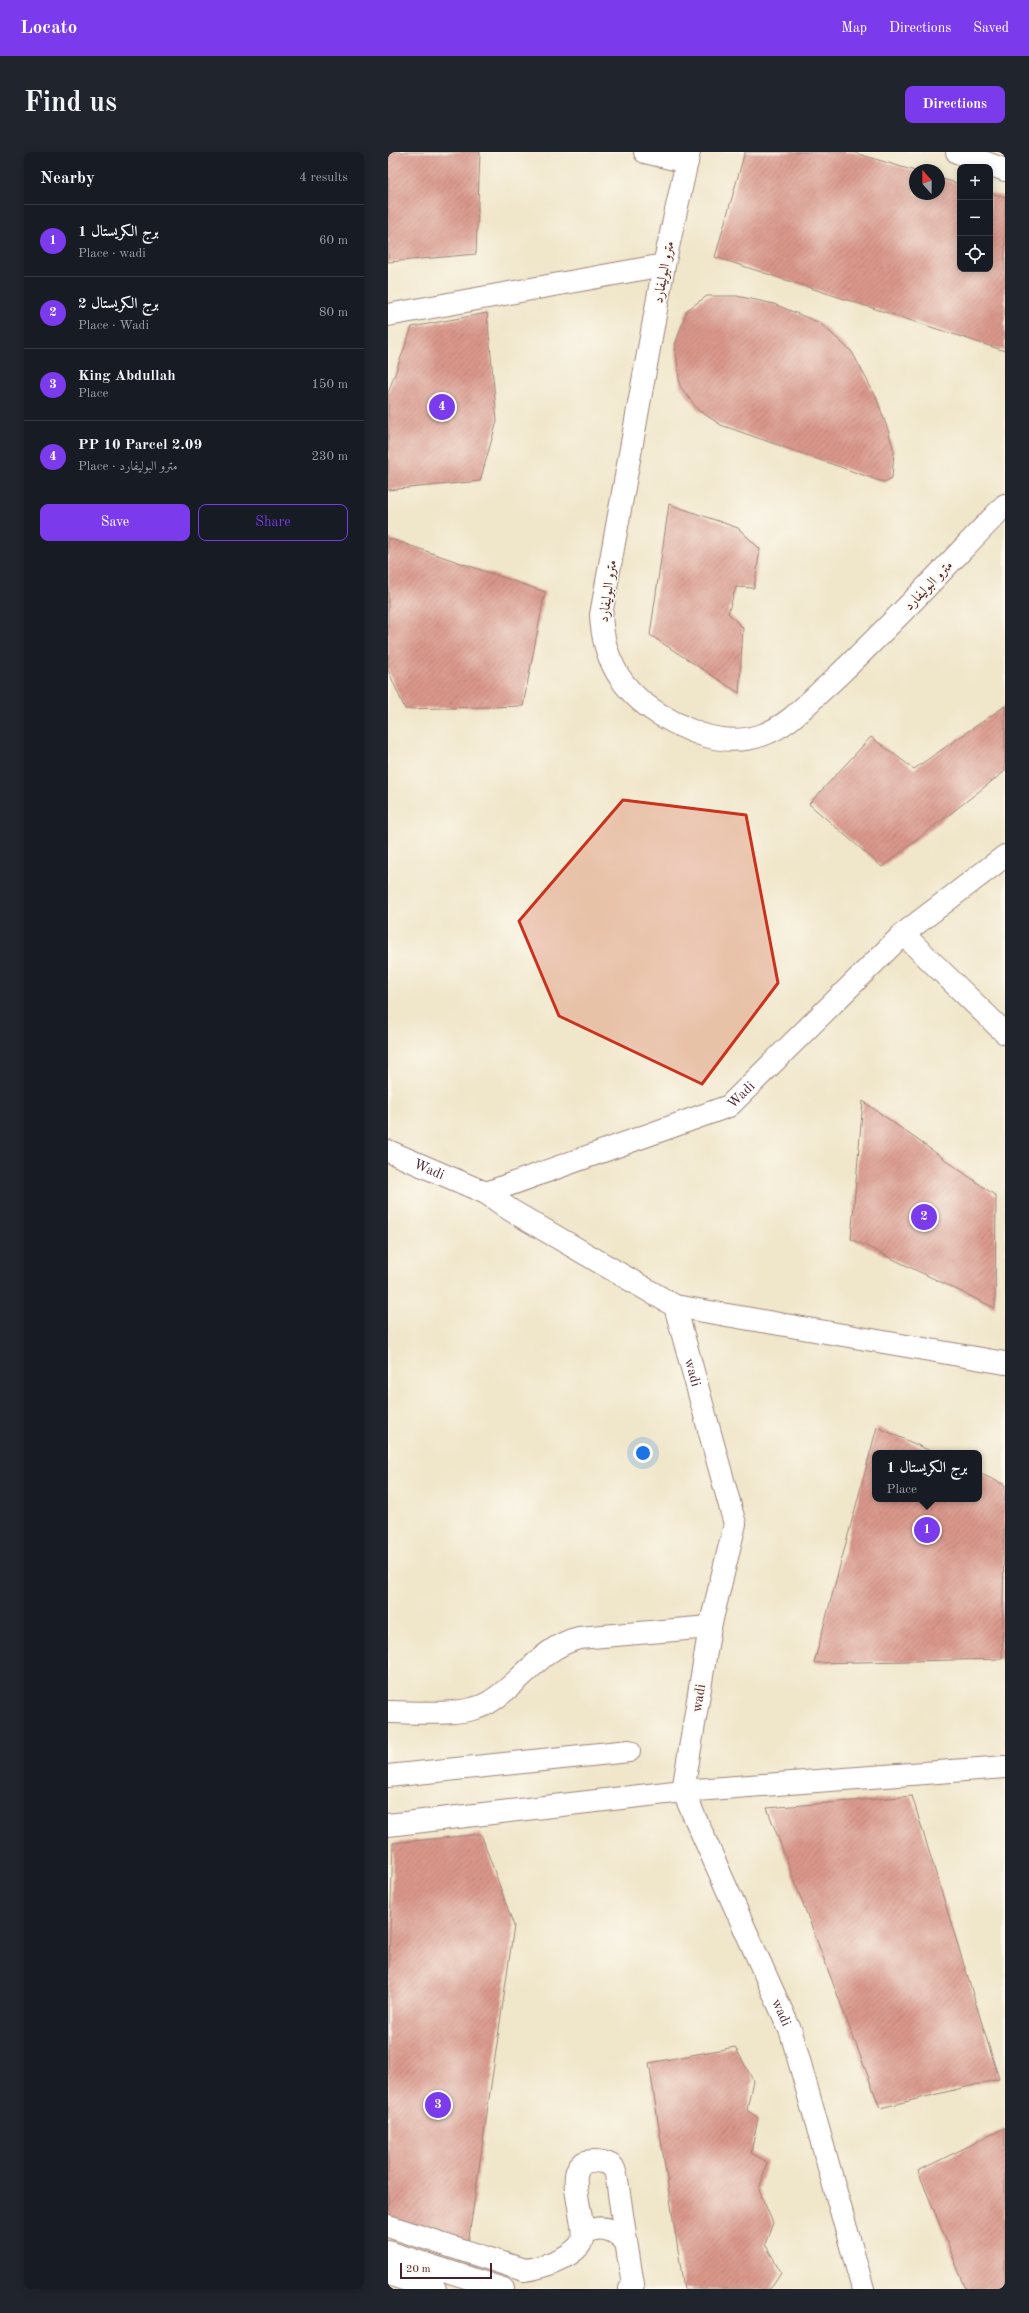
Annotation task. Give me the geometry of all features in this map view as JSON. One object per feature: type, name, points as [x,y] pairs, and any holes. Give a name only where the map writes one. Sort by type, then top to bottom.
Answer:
[{"type":"street","points":[[646,152],[688,157]]},
{"type":"street","points":[[957,152],[1005,170]]},
{"type":"street","name":"مترو البوليفارد","points":[[688,157],[664,265],[601,615],[602,637],[610,664],[628,689],[655,712],[686,730],[708,738],[737,740],[762,735],[791,720],[851,663],[1005,505]]},
{"type":"street","points":[[398,313],[664,265]]},
{"type":"street","name":"Wadi","points":[[388,1152],[486,1193],[729,1106],[902,934],[1005,856]]},
{"type":"street","points":[[902,934],[1005,1033]]},
{"type":"street","points":[[486,1193],[512,1211],[675,1306],[1005,1363]]},
{"type":"street","name":"wadi","points":[[675,1306],[735,1524],[710,1627],[683,1791],[791,2032],[863,2289]]},
{"type":"street","points":[[388,1712],[452,1711],[470,1709],[487,1704],[504,1692],[563,1641],[579,1638],[710,1627]]},
{"type":"street","points":[[388,1776],[629,1751]]},
{"type":"street","points":[[388,1825],[683,1791],[1005,1767]]},
{"type":"street","points":[[388,2226],[524,2270],[541,2268],[579,2246],[584,2233],[575,2189],[576,2175],[584,2164],[595,2161],[608,2164],[613,2167],[633,2284],[630,2289]]},
{"type":"street","points":[[584,2233],[592,2229],[608,2228],[618,2233],[626,2242]]},
{"type":"street","points":[[388,2252],[503,2289]]},
{"type":"street","points":[[388,2274],[435,2289]]},
{"type":"highlighted area","points":[[623,800],[746,815],[778,983],[702,1084],[559,1016],[519,921]]},
{"type":"building","points":[[388,152],[480,152],[476,254],[388,262]]},
{"type":"building","points":[[745,152],[852,152],[909,169],[909,200],[945,200],[945,180],[957,183],[957,272],[993,272],[993,194],[1005,197],[1005,351],[715,257]]},
{"type":"building","points":[[707,296],[737,296],[774,304],[820,323],[852,352],[876,397],[888,430],[894,451],[892,478],[884,482],[877,480],[721,425],[698,410],[680,386],[675,345],[687,310]]},
{"type":"building","points":[[487,313],[497,421],[480,481],[388,490],[388,393],[412,327]]},
{"type":"building","points":[[669,504],[738,528],[760,549],[754,588],[736,587],[728,613],[743,628],[739,693],[650,635]]},
{"type":"building","points":[[388,538],[545,592],[523,706],[405,709],[388,670]]},
{"type":"building","points":[[1005,706],[1005,771],[882,867],[809,804],[871,737],[914,769]]},
{"type":"building","points":[[863,1101],[996,1196],[995,1308],[851,1239]]},
{"type":"building","points":[[877,1427],[928,1450],[872,1450],[872,1502],[982,1502],[982,1474],[1005,1485],[1002,1659],[814,1663]]},
{"type":"building","points":[[912,1796],[999,2079],[880,2108],[767,1808]]},
{"type":"building","points":[[481,1834],[514,1926],[468,2244],[388,2218],[388,1993],[393,1843]]},
{"type":"building","points":[[735,2047],[753,2080],[747,2110],[758,2118],[751,2153],[767,2162],[759,2190],[773,2223],[765,2244],[781,2272],[770,2289],[684,2289],[649,2063]]},
{"type":"building","points":[[1005,2128],[1005,2289],[966,2289],[918,2171]]},
{"type":"place","name":"PP 10 Parcel 2.09","points":[[442,407]]},
{"type":"place","name":"برج الكريستال 2","points":[[924,1217]]},
{"type":"place","name":"برج الكريستال 1","points":[[927,1530]]},
{"type":"place","name":"King Abdullah","points":[[438,2105]]}]
